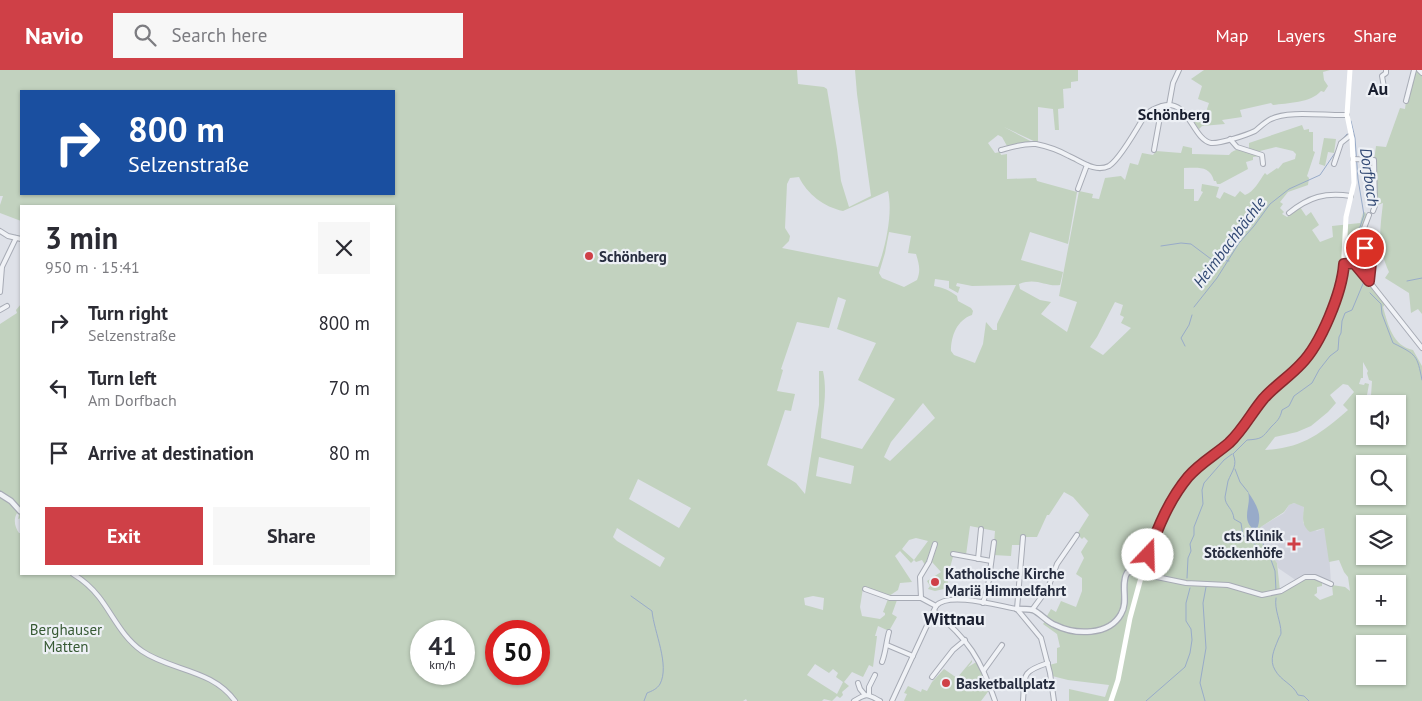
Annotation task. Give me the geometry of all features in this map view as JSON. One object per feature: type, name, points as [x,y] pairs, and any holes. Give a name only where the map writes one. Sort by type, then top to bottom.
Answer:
[{"type":"main road","points":[[1111,701],[1118,680],[1130,618],[1142,574],[1166,513],[1178,490],[1205,460],[1236,436],[1266,395],[1302,364],[1315,347],[1339,291],[1343,280],[1344,230],[1354,183],[1355,159],[1347,115],[1350,70]]},
{"type":"street","points":[[1170,105],[1173,83],[1179,70]]},
{"type":"street","points":[[1406,101],[1414,70]]},
{"type":"street","points":[[1419,70],[1422,73]]},
{"type":"street","points":[[1385,93],[1382,76],[1387,72]]},
{"type":"street","points":[[1002,150],[1037,144],[1087,165],[1101,168],[1110,165],[1146,115],[1152,109],[1162,106],[1170,105],[1188,116],[1207,142],[1216,143],[1254,132],[1271,119],[1278,117],[1312,114],[1347,115]]},
{"type":"street","points":[[1154,150],[1162,106]]},
{"type":"street","points":[[1334,164],[1341,143],[1351,135]]},
{"type":"street","points":[[1230,139],[1238,147],[1262,155],[1264,164]]},
{"type":"street","points":[[1355,159],[1374,160],[1375,197],[1373,211]]},
{"type":"street","points":[[1078,189],[1087,165]]},
{"type":"street","points":[[1289,213],[1301,203],[1315,197],[1351,196]]},
{"type":"street","points":[[1367,278],[1371,263],[1361,236],[1369,215]]},
{"type":"street","points":[[0,231],[20,239]]},
{"type":"street","points":[[0,292],[2,267],[16,238]]},
{"type":"street","points":[[1344,262],[1350,260],[1354,263],[1422,348]]},
{"type":"street","points":[[0,310],[7,306]]},
{"type":"street","points":[[0,494],[20,511]]},
{"type":"street","points":[[978,558],[981,529]]},
{"type":"street","points":[[1024,619],[1048,588],[1057,564],[1077,535]]},
{"type":"street","points":[[1023,537],[1017,609],[1041,638],[1048,663],[1054,701]]},
{"type":"street","points":[[984,603],[994,542]]},
{"type":"street","points":[[921,598],[920,577],[929,562],[935,544]]},
{"type":"street","points":[[954,554],[991,561]]},
{"type":"street","points":[[892,701],[935,608],[941,601],[984,603],[1030,610],[1065,630],[1087,632],[1114,623],[1123,610],[1124,581],[1127,573],[1132,570],[1186,584],[1228,585],[1262,594],[1281,591],[1305,577],[1315,577],[1331,584]]},
{"type":"street","points":[[74,575],[99,596],[124,634],[141,650],[210,679],[225,689],[235,701]]},
{"type":"street","points":[[865,589],[890,598],[921,598],[935,608],[970,646],[984,670],[995,701]]},
{"type":"street","points":[[882,662],[889,632]]},
{"type":"street","points":[[932,676],[953,650],[965,640]]},
{"type":"street","points":[[887,645],[912,656]]},
{"type":"street","points":[[984,670],[1002,645]]},
{"type":"street","points":[[1023,701],[1023,682],[1025,677],[1036,667],[1048,663]]},
{"type":"street","points":[[867,695],[875,675]]},
{"type":"street","points":[[858,683],[860,690],[880,701]]},
{"type":"street","points":[[854,701],[867,695]]},
{"type":"shaded area","name":"cts Klinik Stöckenhöfe","points":[[1294,503],[1304,506],[1303,523],[1317,531],[1324,528],[1329,552],[1331,584],[1322,579],[1297,581],[1278,568],[1277,563],[1252,532],[1284,513],[1289,505]]},
{"type":"green space","name":"Berghauser Matten","points":[[0,70],[797,70],[798,84],[827,89],[841,181],[849,207],[871,196],[855,70],[1078,70],[1078,81],[1071,82],[1071,88],[1063,89],[1064,108],[1058,109],[1059,130],[1055,130],[1053,109],[1038,107],[1038,143],[1004,127],[1034,143],[1007,146],[1002,137],[998,135],[988,143],[995,153],[1007,154],[1007,179],[1036,178],[1037,181],[1077,192],[1068,244],[1030,232],[1021,260],[1063,272],[1060,285],[1031,281],[1019,284],[1020,289],[1040,300],[1051,302],[1041,314],[1067,332],[1077,302],[1059,296],[1079,191],[1093,194],[1092,198],[1099,199],[1105,178],[1121,176],[1125,180],[1130,163],[1138,165],[1142,153],[1153,155],[1156,151],[1181,153],[1183,146],[1192,148],[1192,154],[1229,155],[1235,150],[1239,150],[1258,155],[1253,157],[1253,160],[1246,162],[1248,169],[1220,184],[1217,184],[1209,172],[1202,168],[1184,168],[1184,189],[1194,189],[1194,201],[1198,201],[1203,192],[1201,191],[1202,184],[1219,187],[1216,197],[1220,199],[1224,192],[1235,197],[1240,191],[1245,195],[1254,189],[1265,173],[1267,175],[1278,169],[1283,163],[1295,159],[1296,154],[1293,151],[1276,147],[1256,152],[1249,150],[1249,143],[1302,125],[1304,130],[1309,129],[1309,132],[1313,132],[1313,151],[1315,152],[1307,176],[1309,178],[1308,185],[1288,192],[1280,202],[1283,204],[1280,208],[1284,212],[1282,214],[1287,217],[1300,207],[1306,216],[1311,212],[1319,225],[1312,230],[1320,242],[1333,237],[1332,226],[1360,223],[1365,212],[1367,216],[1361,231],[1371,265],[1367,280],[1385,304],[1383,307],[1392,334],[1406,348],[1413,350],[1422,366],[1422,701],[1069,701],[1069,689],[1105,697],[1109,685],[1052,676],[1049,665],[1057,663],[1057,648],[1060,647],[1057,634],[1043,624],[1047,619],[1045,617],[1051,609],[1056,612],[1061,601],[1076,607],[1082,591],[1082,578],[1076,574],[1084,558],[1081,552],[1088,541],[1084,537],[1082,539],[1077,534],[1089,515],[1073,497],[1064,492],[1049,515],[1047,515],[1037,537],[1021,537],[1021,545],[1012,545],[1011,556],[993,555],[995,531],[970,526],[966,555],[954,553],[948,575],[948,588],[935,591],[928,589],[930,586],[927,581],[941,572],[932,562],[925,565],[922,560],[916,562],[914,560],[911,563],[900,551],[895,556],[912,582],[900,583],[898,590],[889,596],[863,588],[860,607],[862,616],[880,619],[885,615],[883,612],[888,599],[897,600],[892,614],[897,617],[889,631],[878,626],[875,636],[877,636],[873,667],[869,665],[863,677],[852,672],[844,682],[849,686],[842,692],[843,695],[840,698],[837,696],[832,701],[824,699],[822,701],[747,701],[746,699],[743,701],[0,701],[0,324],[17,313],[16,310],[20,305],[20,518],[18,519],[19,515],[17,513],[15,521],[20,533],[20,575],[395,575],[395,205],[20,205],[20,221],[0,213],[3,196],[0,196]],"holes":[[[799,177],[817,199],[843,211],[888,191],[890,209],[888,229],[878,267],[782,248],[789,241],[790,236],[785,228],[787,184],[790,178]],[[889,232],[911,236],[908,253],[916,254],[919,267],[917,280],[904,287],[882,278],[879,273]],[[935,279],[949,281],[949,288],[958,293],[960,287],[956,286],[957,283],[972,286],[1016,285],[997,324],[997,330],[993,330],[986,322],[983,344],[975,363],[954,355],[951,351],[956,329],[962,321],[972,315],[973,311],[958,301],[957,296],[944,288],[934,286]],[[838,297],[846,300],[837,329],[876,343],[858,380],[895,399],[862,449],[821,438],[825,388],[823,371],[819,371],[819,405],[805,494],[796,483],[767,465],[785,410],[791,411],[795,394],[777,391],[783,370],[781,369],[797,322],[829,328]],[[1115,302],[1123,305],[1120,315],[1124,317],[1121,323],[1131,328],[1103,355],[1090,347]],[[1343,384],[1348,385],[1354,392],[1343,405],[1348,410],[1329,426],[1301,443],[1265,450],[1275,437],[1297,432],[1311,426],[1336,403],[1330,395]],[[923,403],[935,418],[890,461],[884,457],[891,442]],[[819,457],[854,466],[851,484],[816,476]],[[638,479],[691,508],[679,528],[629,499]],[[1294,503],[1304,507],[1303,521],[1305,527],[1310,532],[1324,528],[1329,562],[1339,560],[1348,577],[1350,591],[1345,587],[1332,585],[1333,595],[1320,600],[1314,595],[1317,593],[1317,587],[1322,586],[1322,579],[1302,578],[1280,591],[1277,563],[1253,532],[1284,512],[1289,505]],[[617,528],[665,558],[660,567],[613,537]],[[916,538],[928,541],[914,560],[902,549],[909,540]],[[813,596],[824,598],[823,610],[805,605],[804,598]],[[815,664],[829,673],[833,669],[838,673],[836,677],[843,682],[837,694],[807,675]]]},
{"type":"green space","points":[[1204,70],[1330,70],[1323,72],[1324,80],[1328,86],[1324,92],[1321,91],[1311,98],[1292,103],[1273,105],[1271,103],[1240,110],[1242,117],[1222,120],[1225,124],[1202,126],[1199,129],[1191,118],[1193,116],[1204,118],[1209,103],[1198,99],[1202,86],[1191,79]]},
{"type":"green space","points":[[1417,70],[1422,76],[1422,314],[1418,309],[1411,313],[1409,293],[1385,278],[1389,272],[1381,246],[1380,230],[1383,203],[1375,206],[1374,160],[1376,146],[1386,147],[1400,108],[1405,109],[1414,71]]},
{"type":"green space","points":[[1324,138],[1336,139],[1334,153],[1328,152],[1325,166],[1319,164]]},
{"type":"green space","points":[[972,660],[968,667],[978,661],[990,689],[981,701],[904,701],[907,694],[904,693],[908,686],[921,692],[922,689],[927,691],[932,682],[944,669],[957,678]]},
{"type":"water","points":[[1248,492],[1259,514],[1259,524],[1257,529],[1254,530],[1247,516]]},
{"type":"waterway","name":"Dorfbach","points":[[1351,121],[1355,138],[1358,179],[1364,215],[1358,233],[1360,247],[1367,267],[1366,275]]},
{"type":"waterway","name":"Heimbachbächle","points":[[1340,142],[1347,134]]},
{"type":"waterway","name":"Heimbachbächle","points":[[1194,307],[1217,278],[1239,243],[1270,204],[1289,189],[1320,175],[1337,150]]},
{"type":"waterway","points":[[1161,246],[1181,243],[1191,244],[1211,259],[1229,261]]},
{"type":"waterway","points":[[1407,281],[1422,278]]},
{"type":"waterway","points":[[1276,591],[1275,571],[1270,557],[1243,536],[1241,523],[1234,519],[1225,500],[1228,481],[1235,465],[1233,454],[1247,440],[1263,436],[1278,420],[1282,410],[1289,406],[1294,396],[1312,383],[1330,356],[1338,350],[1345,313],[1352,310],[1365,279]]},
{"type":"waterway","points":[[1370,293],[1381,304],[1382,314],[1393,343],[1407,350],[1417,360],[1422,380]]},
{"type":"waterway","name":"Heimbachbächle","points":[[1185,346],[1181,338],[1189,325],[1192,315]]},
{"type":"waterway","points":[[1187,578],[1188,558],[1191,551],[1190,544],[1203,504],[1202,490],[1204,483],[1224,460],[1232,454]]},
{"type":"waterway","points":[[1235,469],[1240,482],[1248,492]]},
{"type":"waterway","points":[[1255,530],[1263,543]]},
{"type":"waterway","points":[[1263,544],[1270,556]]},
{"type":"waterway","points":[[1205,701],[1200,683],[1206,648],[1203,603],[1206,587]]},
{"type":"waterway","points":[[1146,701],[1185,667],[1192,640],[1191,629],[1186,621],[1186,603],[1190,588]]},
{"type":"waterway","points":[[631,596],[652,611],[661,648],[663,676],[660,684],[656,689],[647,693],[644,701]]},
{"type":"waterway","points":[[1276,598],[1281,633],[1273,655],[1273,666],[1280,677],[1298,695],[1304,696],[1309,701]]},
{"type":"place","name":"Schönberg","points":[[589,256]]},
{"type":"place","name":"cts Klinik Stöckenhöfe","points":[[1294,544]]},
{"type":"place","name":"Katholische Kirche Mariä Himmelfahrt","points":[[935,582]]},
{"type":"place","name":"Basketballplatz","points":[[946,683]]},
{"type":"district","name":"Au","points":[[1378,88]]},
{"type":"district","name":"Schönberg","points":[[1174,114]]},
{"type":"district","name":"Wittnau","points":[[954,618]]},
{"type":"route","points":[[1148,555],[1172,500],[1188,477],[1205,460],[1236,436],[1266,395],[1293,373],[1315,347],[1343,280],[1344,264],[1354,263],[1369,281],[1371,277],[1371,263],[1365,248]]}]
